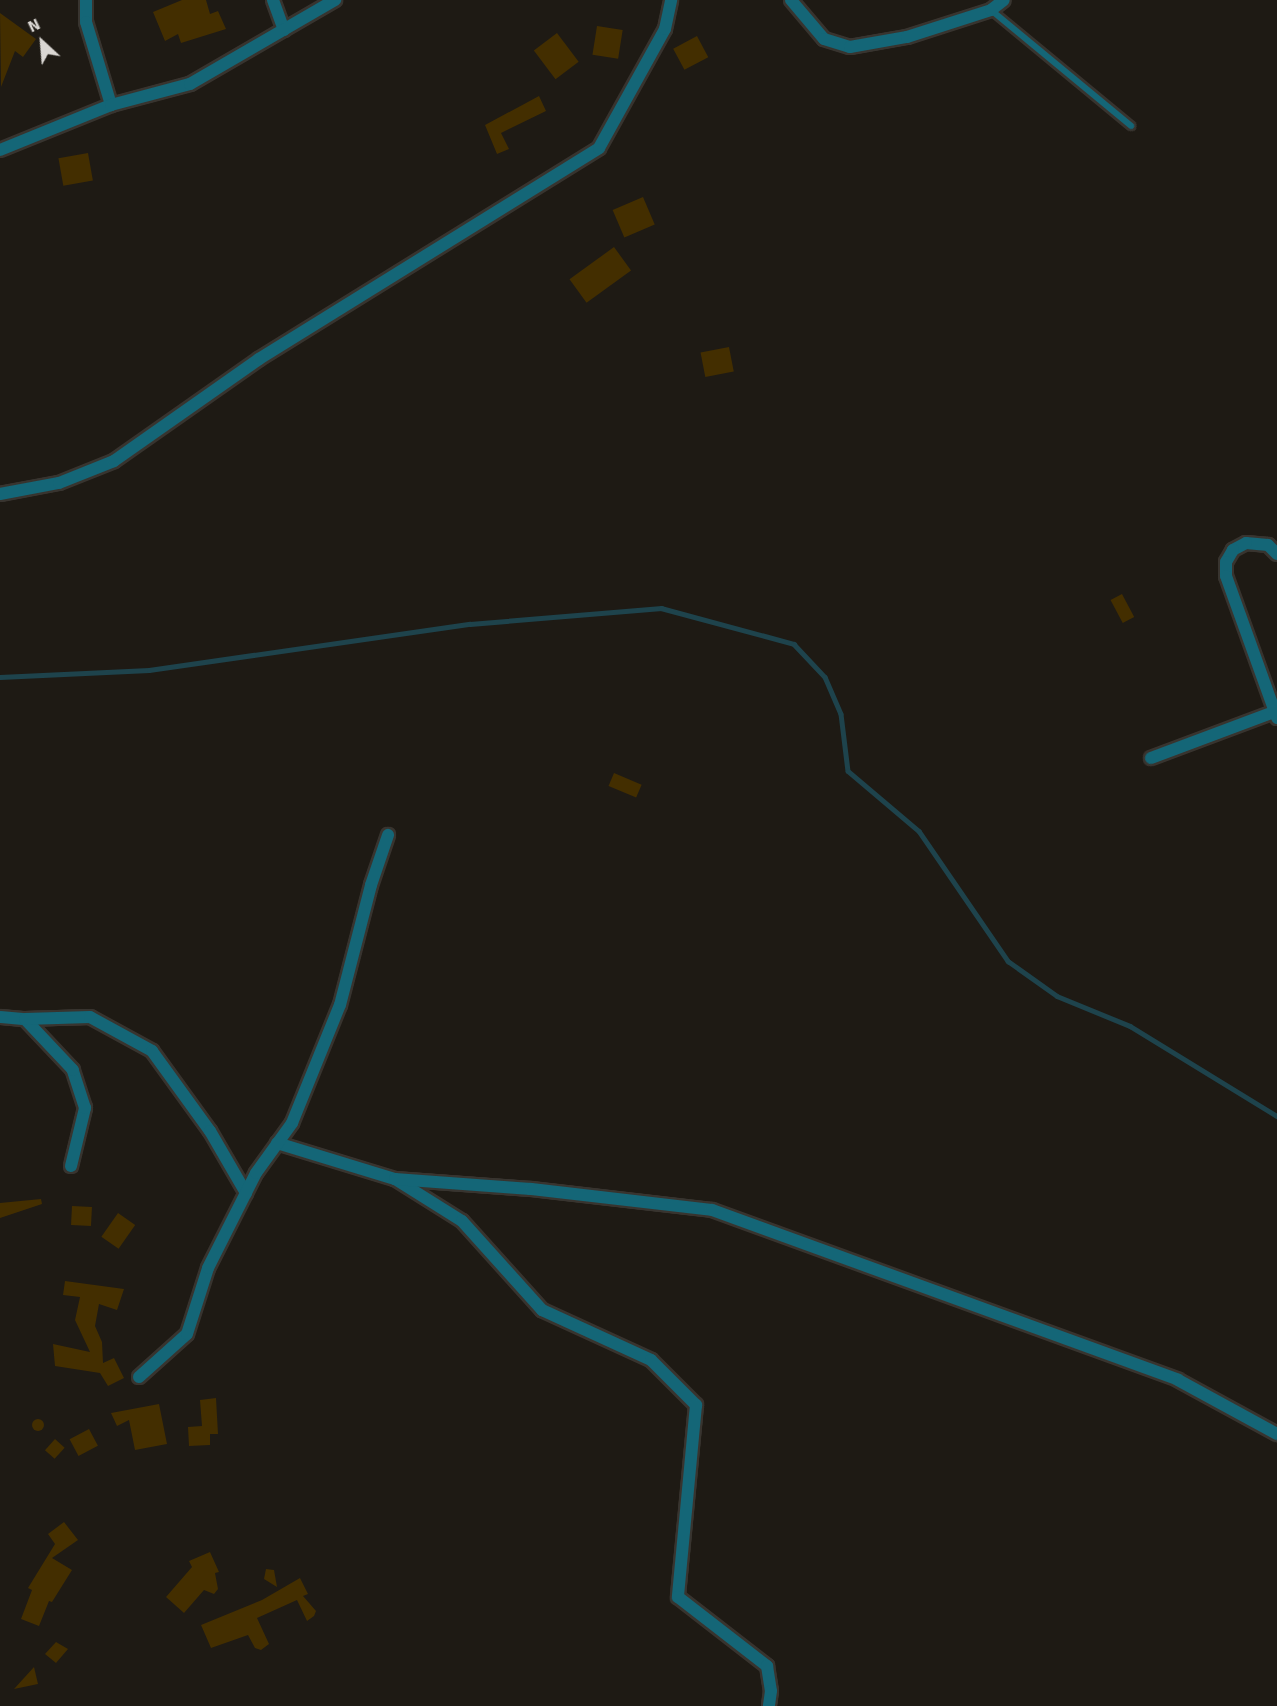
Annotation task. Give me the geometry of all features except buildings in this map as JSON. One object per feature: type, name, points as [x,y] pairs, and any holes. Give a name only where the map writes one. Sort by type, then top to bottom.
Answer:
[{"type":"street","points":[[86,0],[86,22],[111,105]]},
{"type":"street","points":[[273,0],[284,30]]},
{"type":"street","points":[[0,150],[111,105],[190,84],[335,0]]},
{"type":"street","points":[[0,494],[59,483],[114,461],[259,359],[599,148],[665,29],[671,0]]},
{"type":"street","points":[[790,0],[824,39],[850,47],[907,37],[991,10],[1004,0]]},
{"type":"street","points":[[1151,759],[1276,714],[1226,576],[1226,562],[1233,550],[1246,543],[1268,545],[1277,554]]},
{"type":"street","points":[[140,1377],[187,1334],[208,1268],[246,1193],[292,1123],[340,1005],[371,885],[388,835]]},
{"type":"street","points":[[0,1017],[25,1019],[90,1017],[152,1051],[210,1131],[246,1193]]},
{"type":"street","points":[[25,1019],[73,1070],[85,1108],[71,1166]]},
{"type":"street","points":[[277,1143],[395,1179],[531,1189],[712,1210],[1178,1380],[1277,1434]]},
{"type":"street","points":[[395,1179],[462,1221],[542,1310],[651,1360],[696,1405],[678,1597],[767,1666],[771,1691],[769,1706]]},
{"type":"lane","points":[[991,10],[1131,126]]},
{"type":"waterway","points":[[0,677],[149,670],[470,624],[661,608],[794,644],[825,677],[841,714],[848,771],[919,831],[1008,961],[1057,996],[1130,1026],[1277,1116]]}]
